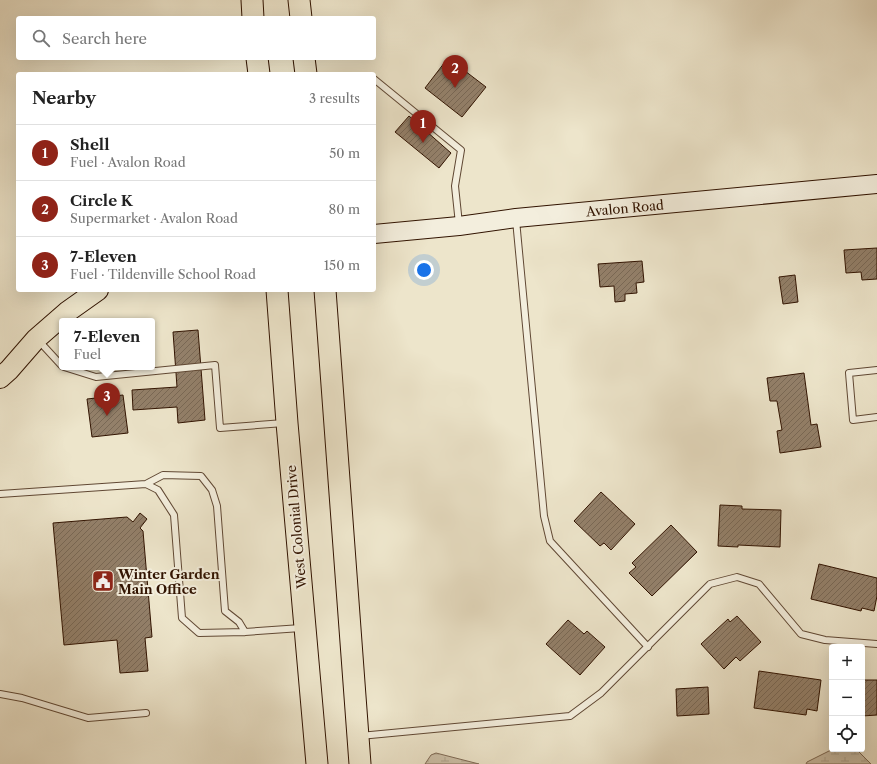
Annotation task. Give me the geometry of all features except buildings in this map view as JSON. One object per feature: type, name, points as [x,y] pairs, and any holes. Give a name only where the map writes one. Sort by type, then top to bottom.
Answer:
[{"type":"highway","points":[[252,0],[253,16]]},
{"type":"highway","points":[[299,0],[301,16]]},
{"type":"highway","points":[[257,60],[258,72]]},
{"type":"highway","points":[[304,60],[306,72]]},
{"type":"highway","name":"West Colonial Drive","points":[[277,292],[287,423],[317,764]]},
{"type":"highway","points":[[325,292],[360,764]]},
{"type":"main road","name":"Avalon Road","points":[[376,234],[459,226],[516,218],[877,184]]},
{"type":"main road","points":[[60,318],[95,292]]},
{"type":"main road","points":[[0,378],[36,339],[59,319]]},
{"type":"lane","points":[[376,81],[461,150],[455,186],[459,226]]},
{"type":"lane","points":[[516,218],[544,516],[550,541],[648,647]]},
{"type":"lane","points":[[36,339],[59,363]]},
{"type":"lane","points":[[73,370],[96,377],[216,366],[220,428],[287,423]]},
{"type":"lane","points":[[877,370],[849,373],[853,420],[877,417]]},
{"type":"lane","points":[[0,494],[146,484],[163,475],[201,476],[212,490],[217,506],[225,611],[239,622],[245,632]]},
{"type":"lane","points":[[146,484],[158,490],[174,515],[182,618],[199,633],[245,632],[305,627]]},
{"type":"lane","points":[[357,737],[570,716],[601,693],[710,584],[737,577],[759,584],[801,634],[825,640],[877,644]]},
{"type":"lane","points":[[0,694],[22,698],[88,718],[146,713]]},
{"type":"green space","points":[[829,751],[859,752],[871,764],[806,764],[807,762]]},
{"type":"green space","points":[[436,753],[479,764],[425,764],[431,755]]},
{"type":"place","name":"Circle K","points":[[455,88]]},
{"type":"place","name":"Shell","points":[[423,143]]},
{"type":"place","name":"7-Eleven","points":[[107,416]]},
{"type":"place","name":"Winter Garden Main Office","points":[[103,581]]}]
